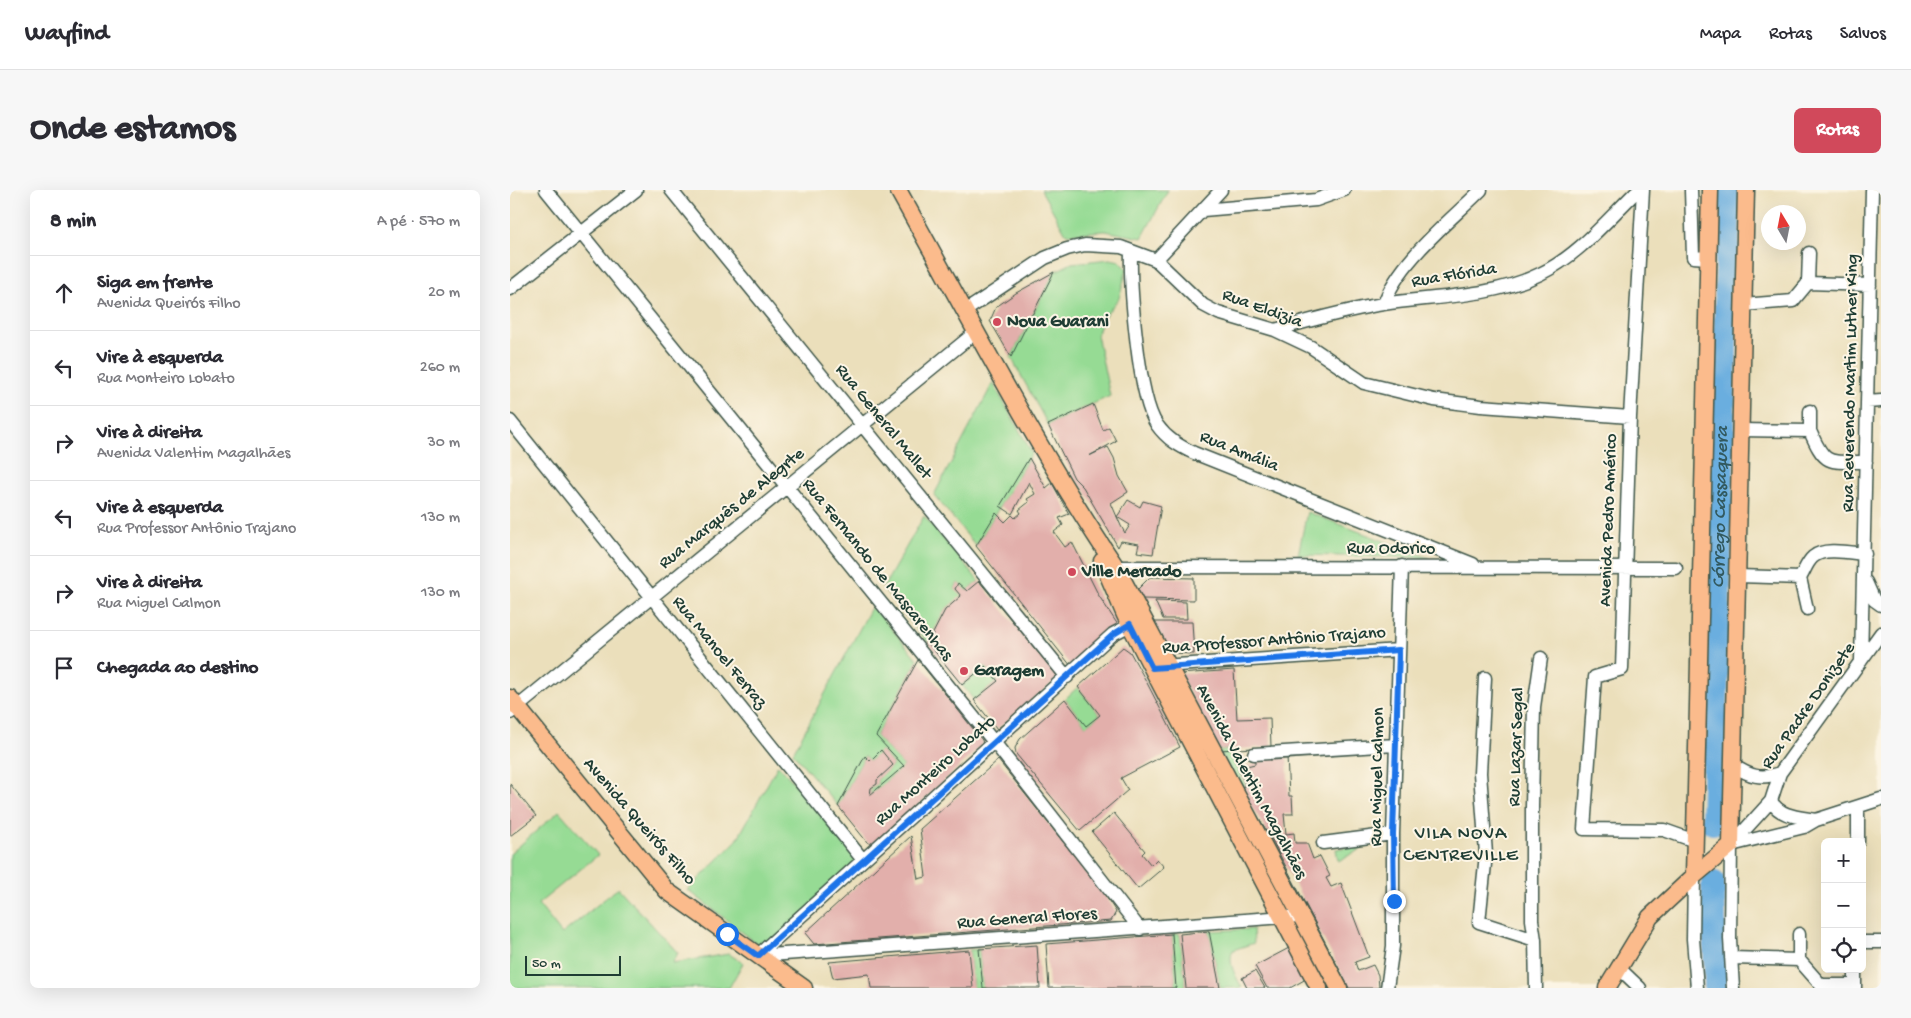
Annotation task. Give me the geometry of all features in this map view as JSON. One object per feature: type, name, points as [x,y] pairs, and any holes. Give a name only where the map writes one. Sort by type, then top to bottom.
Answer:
[{"type":"main road","name":"Avenida Valentim Magalhães","points":[[898,190],[976,332],[1111,567],[1282,918],[1319,988]]},
{"type":"main road","points":[[1694,876],[1710,190]]},
{"type":"main road","points":[[1607,988],[1643,926],[1694,876],[1731,845],[1746,190]]},
{"type":"main road","name":"Avenida Valentim Magalhães","points":[[1160,667],[1339,988]]},
{"type":"main road","name":"Avenida Queirós Filho","points":[[512,706],[667,891],[804,988]]},
{"type":"street","name":"Rua Fernando de Mascarenhas","points":[[546,190],[994,742],[1140,929]]},
{"type":"street","points":[[510,289],[580,232],[636,190]]},
{"type":"street","name":"Rua General Mallet","points":[[671,190],[1067,677]]},
{"type":"street","points":[[1156,260],[1221,190]]},
{"type":"street","points":[[1203,210],[1316,200],[1344,190]]},
{"type":"street","points":[[1384,304],[1390,287],[1404,267],[1481,190]]},
{"type":"street","name":"Rua Flórida","points":[[1275,330],[1349,310],[1384,304],[1476,294],[1539,274],[1575,250],[1638,190]]},
{"type":"street","name":"Avenida Pedro Américo","points":[[1643,190],[1630,417],[1622,669],[1595,677],[1584,829],[1664,830],[1695,841]]},
{"type":"street","points":[[1691,190],[1693,257],[1708,258]]},
{"type":"street","name":"Rua Reverendo Martim Luther King","points":[[1861,661],[1870,285],[1876,250],[1872,190]]},
{"type":"street","name":"Rua Eldizia","points":[[965,311],[1045,258],[1067,249],[1103,245],[1131,251],[1156,260],[1210,309],[1241,322],[1275,330],[1311,347],[1364,383],[1381,388],[1481,406],[1630,417]]},
{"type":"street","name":"Rua Amália","points":[[1131,251],[1142,387],[1156,424],[1166,436],[1194,453],[1480,567]]},
{"type":"street","points":[[1743,305],[1793,301],[1808,283],[1809,253]]},
{"type":"street","points":[[1808,283],[1870,285]]},
{"type":"street","name":"Rua Marquês de Alegrte","points":[[512,706],[652,598],[976,332]]},
{"type":"street","points":[[1868,402],[1881,401]]},
{"type":"street","points":[[1810,411],[1810,431],[1820,453],[1827,459],[1866,462]]},
{"type":"street","name":"Rua Manoel Ferraz","points":[[510,421],[863,860]]},
{"type":"street","points":[[1740,430],[1810,431]]},
{"type":"street","points":[[1807,609],[1800,578],[1811,559],[1817,555],[1827,553],[1865,554]]},
{"type":"street","name":"Rua Odorico","points":[[1111,567],[1402,566],[1676,568]]},
{"type":"street","name":"Rua Miguel Calmon","points":[[1387,988],[1393,946],[1395,745],[1402,566]]},
{"type":"street","points":[[1738,576],[1800,578]]},
{"type":"street","name":"Rua Reverendo Martim Luther King","points":[[1864,578],[1874,600],[1881,605]]},
{"type":"street","name":"Rua Monteiro Lobato","points":[[758,956],[1114,634],[1137,622]]},
{"type":"street","name":"Rua Padre Donizete","points":[[1731,845],[1771,800],[1780,773],[1881,633]]},
{"type":"street","name":"Rua Professor Antônio Trajano","points":[[1160,667],[1399,650]]},
{"type":"street","name":"Rua Lazar Segal","points":[[1536,988],[1532,910],[1534,707],[1541,658]]},
{"type":"street","points":[[1485,678],[1480,773],[1486,854],[1479,922],[1481,925],[1535,940]]},
{"type":"street","points":[[1254,754],[1395,745]]},
{"type":"street","points":[[1733,765],[1744,773],[1761,778],[1780,773]]},
{"type":"street","points":[[1733,988],[1731,958],[1731,845],[1804,827],[1816,820],[1881,799]]},
{"type":"street","points":[[1771,800],[1778,810],[1785,814],[1816,820]]},
{"type":"street","points":[[1858,807],[1858,838]]},
{"type":"street","points":[[1323,843],[1393,834]]},
{"type":"street","points":[[1694,876],[1694,946],[1697,988]]},
{"type":"street","name":"Rua General Flores","points":[[758,956],[1299,916]]},
{"type":"street","points":[[1799,934],[1799,960],[1821,985],[1855,987],[1855,973]]},
{"type":"street","points":[[1866,942],[1881,942]]},
{"type":"street","points":[[1731,958],[1799,960]]},
{"type":"street","points":[[1619,968],[1640,988]]},
{"type":"green space","points":[[1041,190],[1168,190],[1142,238],[1105,231],[1066,234]]},
{"type":"green space","points":[[1110,259],[1120,261],[1127,269],[1119,298],[1103,318],[1097,335],[1110,396],[1048,425],[1011,357],[1054,272],[1072,263]]},
{"type":"green space","points":[[993,383],[1032,453],[976,546],[934,495]]},
{"type":"green space","points":[[1307,512],[1429,558],[1298,555]]},
{"type":"green space","points":[[924,516],[979,581],[967,591],[958,583],[955,589],[962,596],[945,610],[928,643],[883,588]]},
{"type":"green space","points":[[872,606],[918,660],[876,736],[904,766],[870,795],[871,788],[877,784],[877,780],[893,765],[881,750],[870,761],[865,756],[838,806],[793,753]]},
{"type":"green space","points":[[985,666],[998,681],[974,700],[962,685]]},
{"type":"green space","points":[[1078,687],[1100,715],[1086,726],[1065,699]]},
{"type":"green space","points":[[1237,748],[1238,768],[1246,785],[1240,788],[1219,750]]},
{"type":"green space","points":[[778,765],[863,860],[764,949],[688,890],[737,840]]},
{"type":"green space","points":[[559,811],[598,855],[538,904],[562,934],[618,888],[678,953],[672,963],[729,954],[743,963],[729,988],[510,988],[510,854]]},
{"type":"green space","points":[[1373,843],[1338,861],[1336,849]]},
{"type":"green space","points":[[1253,929],[1254,943],[1233,950],[1231,955],[1233,969],[1242,988],[1220,988],[1209,931]]},
{"type":"green space","points":[[1172,934],[1180,934],[1186,988],[1176,988]]},
{"type":"green space","points":[[979,949],[983,988],[973,988],[969,950]]},
{"type":"building","points":[[1054,272],[1011,357],[990,321],[996,307],[1016,293]]},
{"type":"building","points":[[1093,404],[1103,430],[1109,427],[1116,441],[1089,456],[1108,447],[1114,458],[1119,476],[1128,492],[1111,503],[1117,517],[1128,500],[1140,507],[1143,501],[1161,506],[1153,554],[1137,552],[1139,544],[1121,541],[1118,547],[1083,487],[1074,478],[1048,425]],"holes":[[[1117,517],[1130,525],[1125,533],[1121,526]]]},
{"type":"building","points":[[1029,458],[1046,488],[1052,483],[1069,514],[1059,518],[1063,525],[1054,532],[1065,547],[1072,542],[1099,596],[1118,625],[1071,666],[976,546],[996,513],[1005,522],[1012,515],[1015,518],[1021,513],[1019,510],[1029,502],[1027,499],[1035,494],[1029,482],[1012,514],[1000,506]]},
{"type":"building","points":[[1150,577],[1194,578],[1194,600],[1142,599],[1137,590]]},
{"type":"building","points":[[979,581],[1059,678],[997,729],[974,700],[998,681],[985,666],[962,685],[928,643],[945,610],[961,596],[955,589],[958,583],[967,591]]},
{"type":"building","points":[[1155,601],[1186,602],[1187,619],[1163,619]]},
{"type":"building","points":[[1154,622],[1192,622],[1194,654],[1172,653]]},
{"type":"building","points":[[1123,647],[1130,652],[1180,747],[1121,778],[1128,790],[1080,831],[1016,754],[1015,748],[1020,739],[1065,699],[1086,726],[1100,715],[1078,687]]},
{"type":"building","points":[[918,660],[982,740],[983,744],[875,846],[867,842],[838,806],[865,756],[870,761],[881,750],[893,765],[877,780],[877,784],[871,788],[870,795],[904,766],[876,736]]},
{"type":"building","points":[[1234,670],[1237,719],[1270,718],[1271,747],[1219,750],[1180,674]]},
{"type":"building","points":[[1287,756],[1289,796],[1292,796],[1293,814],[1284,814],[1286,834],[1294,833],[1295,843],[1307,843],[1313,859],[1320,856],[1330,876],[1326,878],[1331,887],[1341,883],[1369,957],[1355,962],[1358,971],[1373,965],[1378,975],[1379,988],[1349,988],[1270,836],[1240,788],[1246,785],[1238,768],[1255,764],[1255,759]]},
{"type":"building","points":[[998,760],[1103,892],[1116,912],[1111,921],[814,944],[805,933],[911,836],[918,879],[926,877],[920,829]]},
{"type":"building","points":[[510,784],[536,816],[510,836]]},
{"type":"building","points":[[1114,813],[1145,851],[1142,854],[1151,865],[1157,859],[1164,867],[1138,889],[1092,832]]},
{"type":"building","points":[[1209,931],[1220,988],[1186,988],[1180,934]]},
{"type":"building","points":[[1172,934],[1176,988],[1049,988],[1046,944]]},
{"type":"building","points":[[1037,945],[1040,988],[983,988],[979,949]]},
{"type":"building","points":[[1289,948],[1306,979],[1290,988],[1267,988],[1255,966]]},
{"type":"building","points":[[969,950],[973,988],[871,988],[869,974],[833,978],[829,962]]},
{"type":"building","points":[[1255,971],[1265,988],[1247,988],[1242,978]]},
{"type":"waterway","name":"Córrego Cassaquera","points":[[1713,823],[1729,190]]},
{"type":"waterway","name":"Córrego Cassaquera","points":[[1713,882],[1716,988]]},
{"type":"place","name":"Nova Guarani","points":[[997,322]]},
{"type":"place","name":"Ville Mercado","points":[[1072,572]]},
{"type":"place","name":"Garagem","points":[[964,671]]},
{"type":"district","name":"VILA NOVA CENTREVILLE","points":[[1461,845]]},
{"type":"route","points":[[727,934],[758,956],[1114,634],[1130,624],[1152,668],[1399,650],[1393,834],[1394,901]]}]
